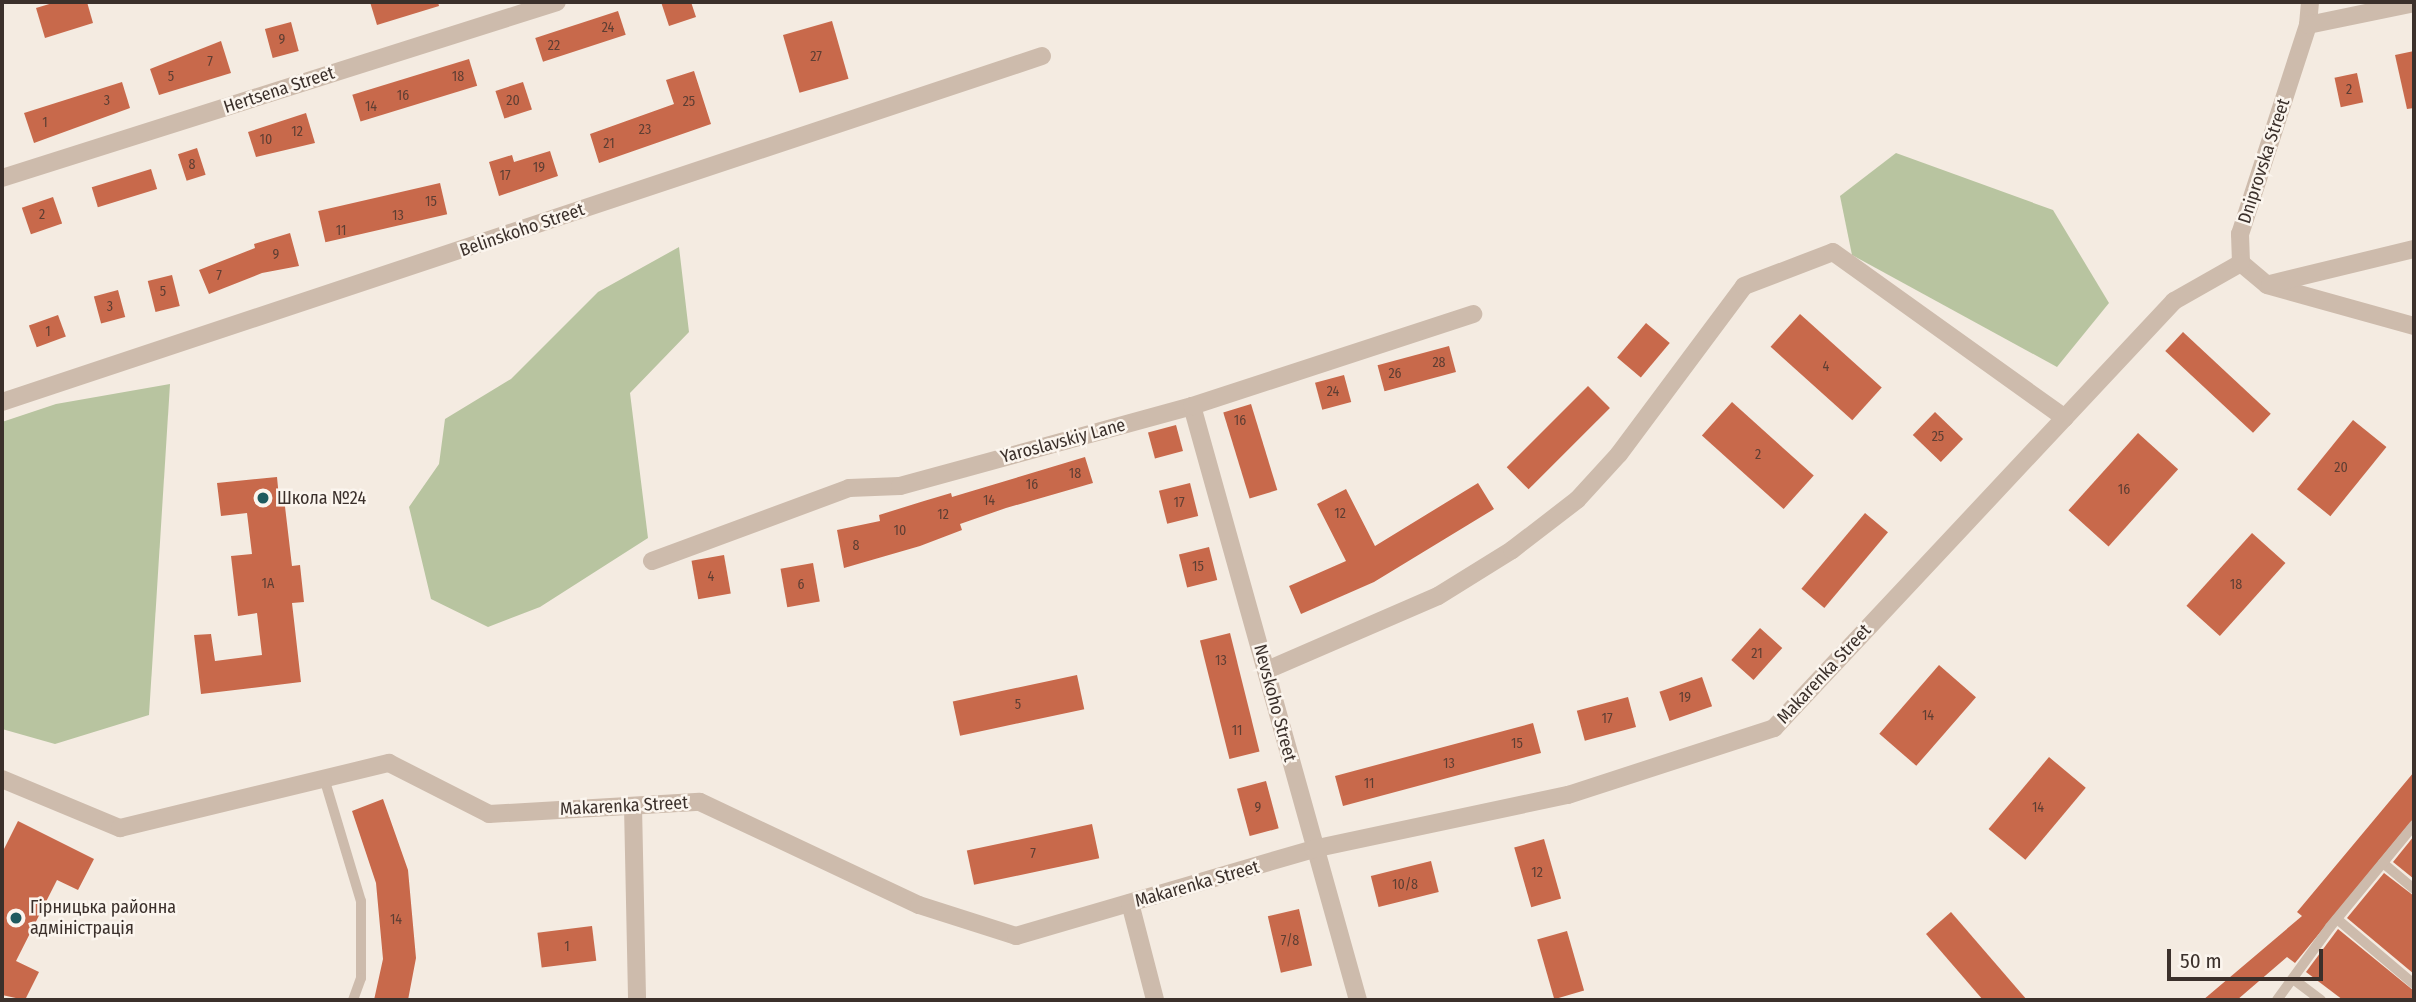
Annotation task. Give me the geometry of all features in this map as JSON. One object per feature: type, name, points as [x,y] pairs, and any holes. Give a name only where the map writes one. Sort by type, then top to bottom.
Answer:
[{"type":"street","name":"Hertsena Street","points":[[2,178],[557,2]]},
{"type":"street","name":"Dniprovska Street","points":[[2241,262],[2240,234],[2308,25],[2310,2]]},
{"type":"street","points":[[2308,25],[2414,3]]},
{"type":"street","name":"Belinskoho Street","points":[[2,402],[1042,56]]},
{"type":"street","points":[[2267,285],[2414,249]]},
{"type":"street","points":[[1267,670],[1438,596],[1512,550],[1577,500],[1619,454],[1744,286],[1833,252],[2065,418]]},
{"type":"street","points":[[2241,262],[2267,285],[2414,326]]},
{"type":"street","name":"Makarenka Street","points":[[2,779],[120,828],[389,763],[489,814],[700,802],[919,905],[1016,936],[1314,849],[1568,795],[1774,728],[2174,301],[2241,262]]},
{"type":"street","name":"Yaroslavskiy Lane","points":[[652,561],[849,488],[900,486],[1192,406],[1473,314]]},
{"type":"street","name":"Nevskoho Street","points":[[1192,406],[1358,1000]]},
{"type":"street","points":[[633,806],[637,1000]]},
{"type":"street","points":[[1130,903],[1155,1000]]},
{"type":"lane","points":[[324,778],[361,901],[361,978],[353,1000]]},
{"type":"lane","points":[[2277,1000],[2337,919],[2414,825]]},
{"type":"lane","points":[[2383,863],[2414,889]]},
{"type":"lane","points":[[2337,919],[2414,984]]},
{"type":"lane","points":[[2293,979],[2321,1000]]},
{"type":"green space","points":[[1896,153],[2053,210],[2109,303],[2057,367],[1852,255],[1840,196]]},
{"type":"green space","points":[[679,247],[689,332],[630,393],[648,538],[540,607],[488,627],[431,599],[409,507],[439,464],[445,419],[511,379],[598,292]]},
{"type":"green space","points":[[170,384],[149,715],[55,744],[2,729],[2,422],[56,404]]},
{"type":"building","points":[[56,2],[87,2],[93,23],[45,38],[36,8]]},
{"type":"building","points":[[370,2],[438,2],[439,6],[377,25]]},
{"type":"building","points":[[661,2],[691,2],[696,17],[669,26]]},
{"type":"building","points":[[618,11],[626,35],[543,62],[535,38]]},
{"type":"building","points":[[832,21],[849,79],[800,93],[783,35]]},
{"type":"building","points":[[291,22],[299,51],[273,58],[265,29]]},
{"type":"building","points":[[221,41],[231,73],[159,95],[150,69]]},
{"type":"building","points":[[2414,51],[2414,108],[2407,109],[2395,55]]},
{"type":"building","points":[[469,59],[477,86],[361,121],[352,95]]},
{"type":"building","points":[[694,71],[711,124],[599,163],[590,134],[674,104],[666,80]]},
{"type":"building","points":[[2357,73],[2363,102],[2341,107],[2335,78]]},
{"type":"building","points":[[122,82],[130,108],[34,143],[24,113]]},
{"type":"building","points":[[523,82],[532,110],[504,119],[495,91]]},
{"type":"building","points":[[306,113],[315,143],[256,157],[248,132]]},
{"type":"building","points":[[197,148],[206,175],[187,181],[178,154]]},
{"type":"building","points":[[550,151],[558,176],[499,196],[489,162],[512,155],[514,162]]},
{"type":"building","points":[[151,169],[157,189],[98,207],[92,187]]},
{"type":"building","points":[[440,183],[447,214],[325,242],[318,211]]},
{"type":"building","points":[[53,197],[62,223],[31,234],[22,208]]},
{"type":"building","points":[[290,233],[299,266],[262,273],[209,294],[199,270],[255,248],[254,244]]},
{"type":"building","points":[[172,275],[180,306],[155,312],[148,281]]},
{"type":"building","points":[[118,290],[125,317],[101,324],[94,296]]},
{"type":"building","points":[[1800,314],[1882,388],[1852,420],[1771,347]]},
{"type":"building","points":[[58,315],[66,337],[37,347],[29,326]]},
{"type":"building","points":[[1646,323],[1670,343],[1641,377],[1617,357]]},
{"type":"building","points":[[2183,332],[2271,414],[2253,433],[2165,351]]},
{"type":"building","points":[[1449,346],[1456,372],[1385,391],[1378,365]]},
{"type":"building","points":[[1344,375],[1351,402],[1322,410],[1315,383]]},
{"type":"building","points":[[1588,386],[1610,408],[1529,489],[1507,467]]},
{"type":"building","points":[[1732,402],[1814,476],[1784,509],[1702,435]]},
{"type":"building","points":[[1251,404],[1277,490],[1250,499],[1223,412]]},
{"type":"building","points":[[1935,412],[1963,439],[1941,462],[1913,435]]},
{"type":"building","points":[[2353,420],[2386,447],[2330,516],[2297,489]]},
{"type":"building","points":[[1176,425],[1183,451],[1155,459],[1148,433]]},
{"type":"building","points":[[2138,433],[2178,469],[2109,546],[2068,510]]},
{"type":"building","points":[[1085,457],[1093,483],[1006,508],[960,524],[962,530],[920,546],[844,568],[837,530],[880,521],[879,515],[951,493],[952,497]]},
{"type":"building","points":[[277,477],[279,498],[284,498],[292,566],[300,565],[304,602],[292,603],[301,682],[201,694],[194,635],[211,634],[215,661],[262,655],[257,613],[238,616],[231,556],[252,554],[247,513],[221,516],[217,483]]},
{"type":"building","points":[[1190,483],[1198,516],[1167,524],[1159,491]]},
{"type":"building","points":[[1478,483],[1494,509],[1374,582],[1301,614],[1289,586],[1346,561],[1317,504],[1346,489],[1375,546]]},
{"type":"building","points":[[1865,513],[1888,532],[1824,608],[1801,589]]},
{"type":"building","points":[[2252,533],[2285,563],[2220,636],[2186,606]]},
{"type":"building","points":[[1209,547],[1217,580],[1187,587],[1179,554]]},
{"type":"building","points":[[724,555],[731,593],[698,599],[692,561]]},
{"type":"building","points":[[813,563],[820,601],[787,607],[781,569]]},
{"type":"building","points":[[1760,628],[1782,648],[1754,680],[1731,660]]},
{"type":"building","points":[[1230,633],[1260,751],[1229,759],[1200,640]]},
{"type":"building","points":[[1939,665],[1976,697],[1916,766],[1879,734]]},
{"type":"building","points":[[1077,675],[1084,709],[960,736],[953,701]]},
{"type":"building","points":[[1702,677],[1712,706],[1670,721],[1659,692]]},
{"type":"building","points":[[1628,697],[1636,727],[1585,741],[1577,711]]},
{"type":"building","points":[[1533,723],[1541,753],[1343,806],[1335,776]]},
{"type":"building","points":[[2049,757],[2086,788],[2025,860],[1989,829]]},
{"type":"building","points":[[2414,772],[2414,818],[2295,963],[2287,957],[2237,1000],[2203,1000],[2302,916],[2297,912]]},
{"type":"building","points":[[1266,781],[1279,828],[1250,836],[1237,789]]},
{"type":"building","points":[[383,799],[408,870],[416,958],[408,1000],[374,1000],[383,959],[376,883],[352,811]]},
{"type":"building","points":[[18,821],[94,859],[78,890],[57,880],[16,961],[39,972],[25,1000],[2,995],[2,853]]},
{"type":"building","points":[[1092,824],[1099,858],[974,885],[967,851]]},
{"type":"building","points":[[2414,836],[2414,879],[2393,862]]},
{"type":"building","points":[[1544,839],[1561,899],[1531,907],[1514,848]]},
{"type":"building","points":[[1431,861],[1439,892],[1379,907],[1371,876]]},
{"type":"building","points":[[2384,873],[2414,896],[2414,974],[2347,918]]},
{"type":"building","points":[[1299,909],[1312,966],[1281,973],[1268,916]]},
{"type":"building","points":[[1951,912],[2027,1000],[1983,1000],[1926,934]]},
{"type":"building","points":[[592,926],[596,961],[542,967],[537,933]]},
{"type":"building","points":[[2338,929],[2414,991],[2414,1000],[2343,1000],[2306,972]]},
{"type":"building","points":[[1567,931],[1584,991],[1554,999],[1537,940]]},
{"type":"place","name":"Школа №24","points":[[263,498]]},
{"type":"place","name":"Гірницька районна адміністрація","points":[[16,918]]}]
